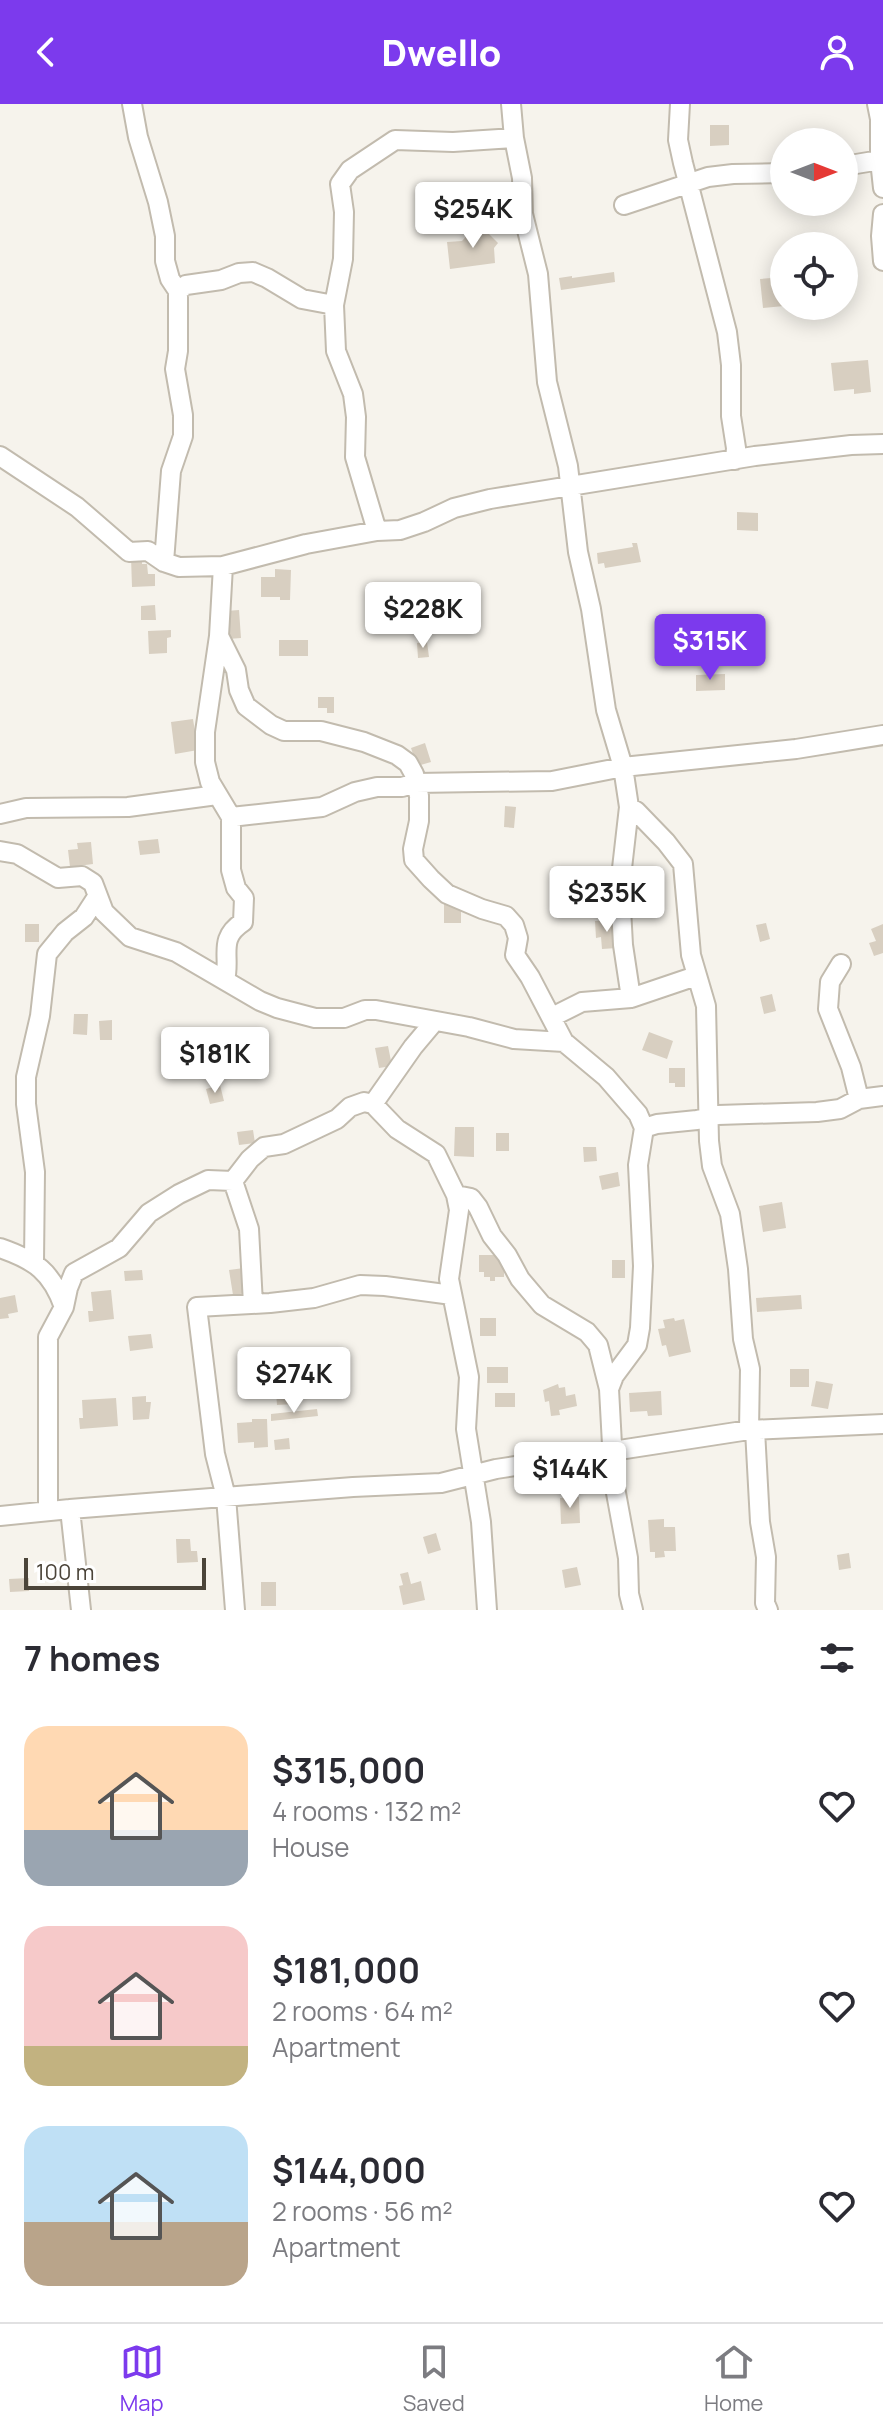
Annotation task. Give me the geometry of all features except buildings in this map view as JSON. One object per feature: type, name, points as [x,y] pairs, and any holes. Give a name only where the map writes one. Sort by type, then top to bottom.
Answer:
[{"type":"street","points":[[132,104],[165,236],[165,261],[170,279],[178,291],[175,369],[183,415],[183,436],[171,471],[164,562]]},
{"type":"street","points":[[511,104],[522,178],[523,214],[538,274],[547,382],[568,466],[578,552],[591,609],[606,710],[623,767],[629,807],[621,877],[623,945],[631,998]]},
{"type":"street","points":[[680,104],[678,140],[727,332],[735,460]]},
{"type":"street","points":[[877,104],[883,188]]},
{"type":"street","points":[[377,531],[355,457],[353,394],[338,359],[334,305],[343,259],[344,212],[340,184],[350,170],[395,140],[453,142],[514,138]]},
{"type":"street","points":[[858,164],[880,160]]},
{"type":"street","points":[[624,205],[708,177],[770,173]]},
{"type":"street","points":[[883,214],[883,261]]},
{"type":"street","points":[[178,291],[186,285],[253,272],[302,299],[334,305]]},
{"type":"street","points":[[0,456],[77,507],[129,552],[148,551],[164,562],[179,567],[223,566],[306,544],[400,530],[454,508],[490,499],[735,460],[851,445],[883,444]]},
{"type":"street","points":[[223,566],[219,636],[205,732],[205,762],[210,782],[231,817],[231,870],[236,888],[244,898],[243,922],[233,928],[225,947],[225,980]]},
{"type":"street","points":[[219,636],[236,670],[239,690],[246,706],[258,716],[284,731],[321,731],[382,747],[408,763],[416,783],[419,810],[414,860],[447,894],[506,916],[514,925],[518,938],[515,955],[564,1042],[606,1077],[638,1114],[644,1128],[638,1165],[643,1266],[640,1328],[637,1345],[614,1376],[609,1389]]},
{"type":"street","points":[[231,817],[322,807],[355,792],[416,783],[552,781],[623,767],[796,749],[883,735]]},
{"type":"street","points":[[0,814],[37,807],[128,807],[217,795]]},
{"type":"street","points":[[629,807],[666,842],[683,864],[691,955],[706,1006],[712,1166],[730,1214],[743,1339],[750,1369],[752,1430],[766,1557],[765,1603],[768,1610]]},
{"type":"street","points":[[0,851],[17,854],[58,878],[82,876],[93,883],[104,912],[130,937],[176,952],[277,1008],[315,1018],[344,1018],[365,1010],[376,1010],[469,1027],[514,1039],[564,1042]]},
{"type":"street","points":[[34,1262],[35,1172],[26,1104],[26,1077],[40,1016],[47,954],[65,932],[84,917],[97,897]]},
{"type":"street","points":[[841,964],[830,982],[828,1009],[851,1067],[859,1099]]},
{"type":"street","points":[[552,1017],[582,1002],[631,998],[696,976]]},
{"type":"street","points":[[373,1104],[434,1022]]},
{"type":"street","points":[[644,1128],[718,1115],[840,1109],[859,1099],[883,1096]]},
{"type":"street","points":[[233,1181],[264,1147],[284,1144],[337,1119],[350,1107],[364,1102],[373,1104],[397,1129],[436,1154],[456,1195],[459,1210],[449,1279],[469,1377],[466,1429],[481,1522],[487,1610]]},
{"type":"street","points":[[48,1511],[48,1337],[64,1307],[74,1273],[119,1248],[149,1213],[179,1194],[208,1180],[233,1181]]},
{"type":"street","points":[[233,1181],[249,1229],[253,1304]]},
{"type":"street","points":[[456,1195],[471,1198],[520,1279],[542,1305],[587,1332],[598,1345],[609,1389],[614,1482],[628,1558],[629,1594],[633,1610]]},
{"type":"street","points":[[0,1248],[34,1262],[52,1281],[64,1307]]},
{"type":"street","points":[[235,1610],[226,1497],[215,1454],[197,1307],[314,1298],[360,1285],[452,1295]]},
{"type":"street","points":[[0,1516],[353,1487],[441,1483],[474,1474],[612,1450],[752,1430],[883,1424]]},
{"type":"street","points":[[70,1509],[81,1610]]}]
